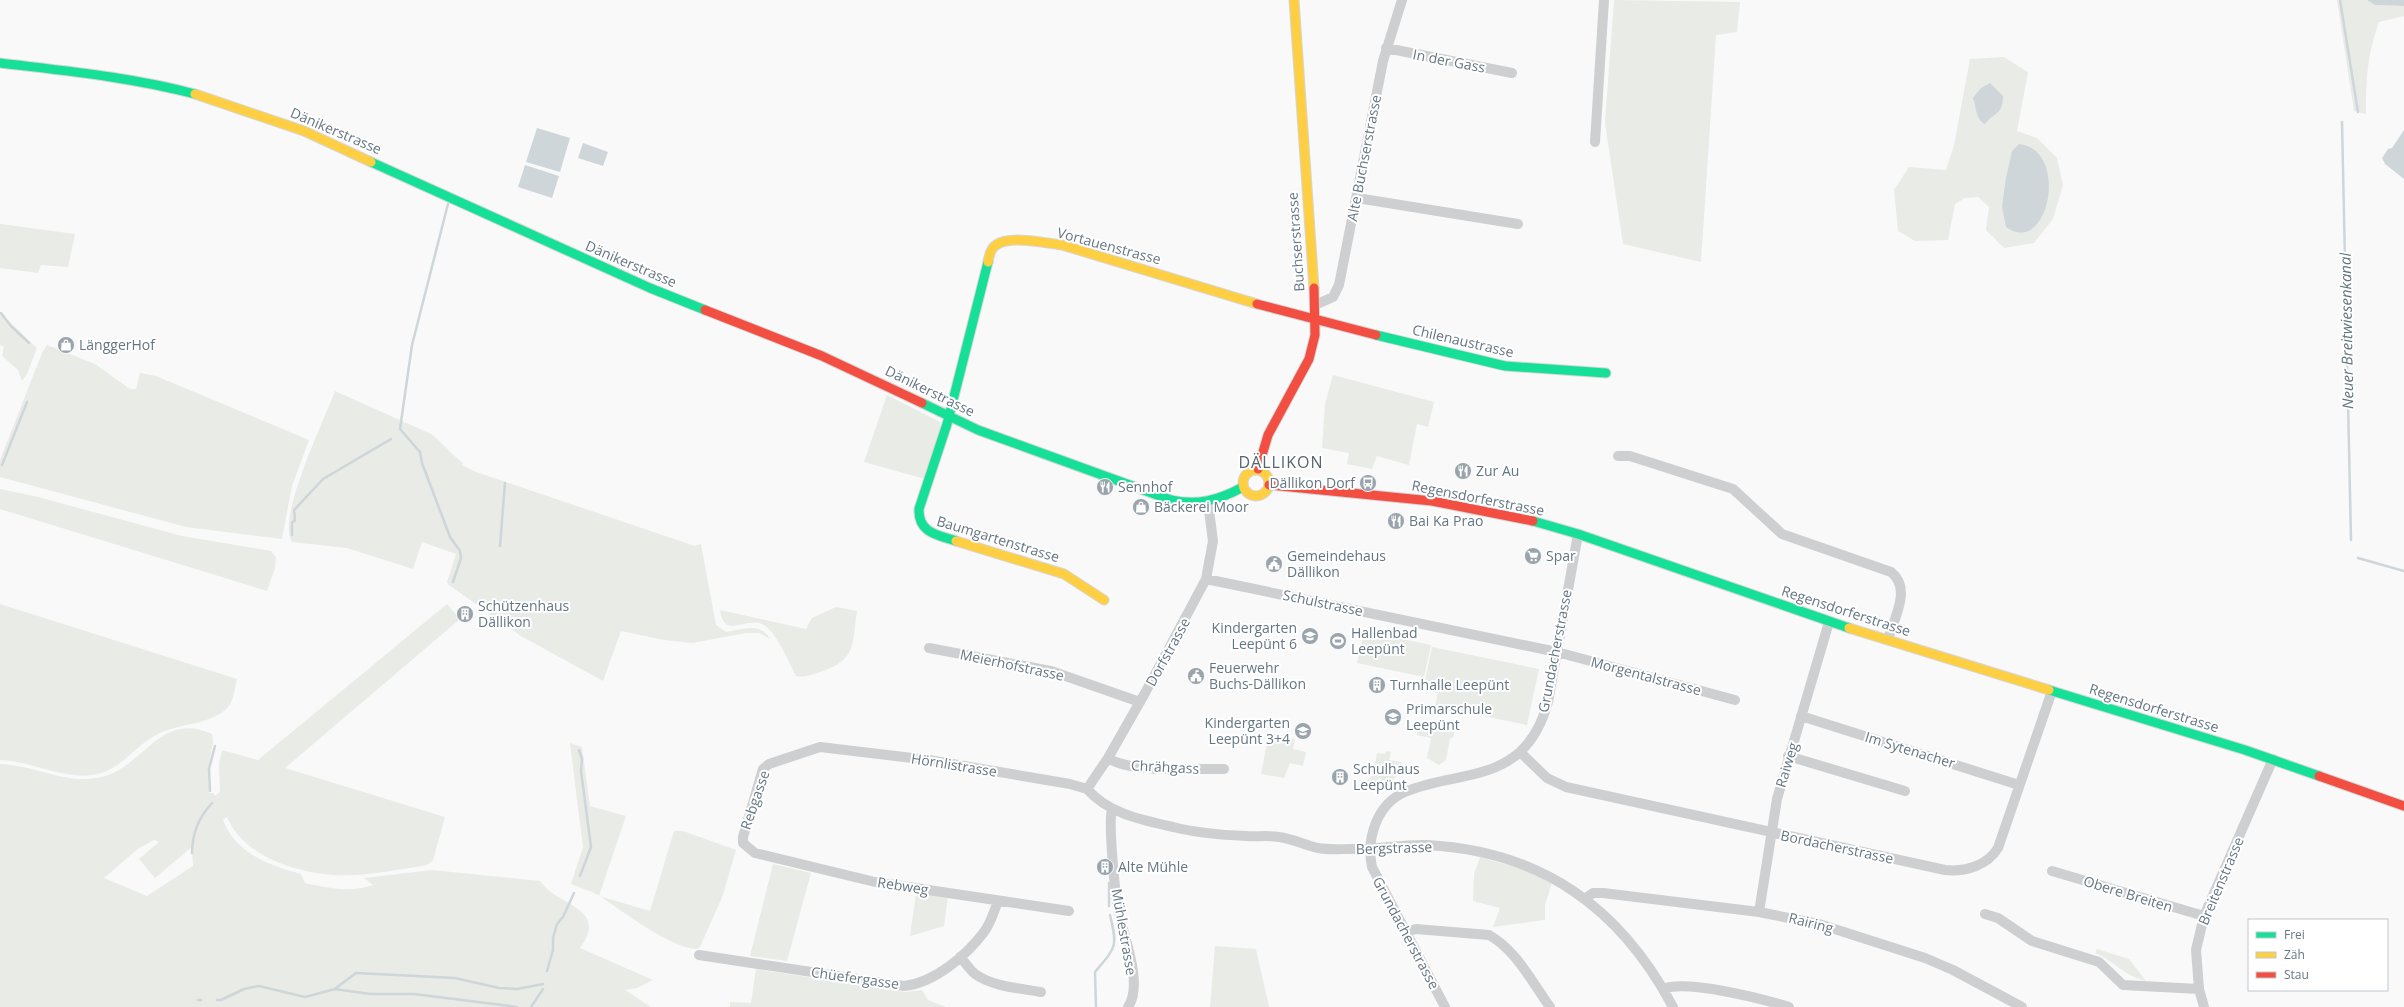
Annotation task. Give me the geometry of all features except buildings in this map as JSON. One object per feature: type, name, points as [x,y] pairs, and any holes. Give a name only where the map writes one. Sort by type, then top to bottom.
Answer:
[{"type":"street","name":"Buchserstrasse","points":[[1258,469],[1262,450],[1272,426],[1313,349],[1316,321],[1294,0]]},
{"type":"street","name":"Alte Buchserstrasse","points":[[1315,305],[1328,300],[1337,292],[1386,48],[1402,0]]},
{"type":"street","points":[[1595,142],[1604,0]]},
{"type":"street","name":"In der Gass","points":[[1386,48],[1512,73]]},
{"type":"street","name":"Dänikerstrasse","points":[[0,63],[110,76],[160,85],[201,96],[304,131],[579,257],[723,318],[822,356],[978,430],[1170,500],[1192,504],[1208,503],[1243,487]]},
{"type":"street","points":[[1357,198],[1518,224]]},
{"type":"street","name":"Vortauenstrasse","points":[[949,416],[989,257],[994,246],[998,243],[1028,241],[1062,245],[1316,321]]},
{"type":"street","name":"Chilenaustrasse","points":[[1316,321],[1519,368],[1606,373]]},
{"type":"street","name":"Baumgartenstrasse","points":[[949,416],[919,509],[920,522],[925,530],[1064,574],[1104,600]]},
{"type":"street","points":[[1618,456],[1630,456],[1733,489],[1782,534],[1891,572],[1899,580],[1902,590],[1888,639]]},
{"type":"street","points":[[1258,469],[1267,475],[1269,485],[1265,492],[1257,496],[1249,494],[1243,487],[1245,474],[1258,469]]},
{"type":"street","name":"Regensdorferstrasse","points":[[1269,485],[1367,492],[1432,501],[1520,517],[1578,534],[1829,622],[2273,759],[2404,806]]},
{"type":"street","name":"Dorfstrasse","points":[[1087,789],[1108,758],[1140,702],[1206,580],[1213,541],[1208,503]]},
{"type":"street","name":"Grundacherstrasse","points":[[1445,1007],[1372,867],[1370,848],[1376,819],[1390,802],[1405,792],[1485,772],[1520,752],[1540,725],[1545,713],[1578,534]]},
{"type":"street","name":"Schulstrasse","points":[[1206,580],[1557,652]]},
{"type":"street","name":"Raiweg","points":[[1759,912],[1770,832],[1788,756],[1829,622]]},
{"type":"street","name":"Meierhofstrasse","points":[[929,648],[1051,671],[1140,702]]},
{"type":"street","name":"Morgentalstrasse","points":[[1557,652],[1735,700]]},
{"type":"street","name":"Bordacherstrasse","points":[[1520,752],[1547,778],[1566,787],[1770,832],[1958,871],[1974,868],[1995,852],[2052,692]]},
{"type":"street","name":"Im Sytenacher","points":[[1801,716],[2019,784]]},
{"type":"street","name":"Hörnlistrasse","points":[[820,747],[929,760],[1056,782],[1087,789]]},
{"type":"street","name":"Rebgasse","points":[[743,843],[744,831],[763,769],[769,764],[820,747]]},
{"type":"street","points":[[1788,756],[1905,791]]},
{"type":"street","name":"Chrähgass","points":[[1108,758],[1121,764],[1163,769],[1224,768]]},
{"type":"street","name":"Breitenstrasse","points":[[2204,1007],[2199,989],[2196,950],[2204,916],[2273,759]]},
{"type":"street","name":"Bergstrasse","points":[[1087,789],[1112,809],[1144,821],[1201,832],[1278,837],[1322,848],[1370,848],[1426,845],[1475,851],[1518,863],[1557,880],[1586,898],[1621,934],[1663,989],[1673,1007]]},
{"type":"street","name":"Mühlestrasse","points":[[1112,809],[1111,814],[1116,893],[1134,979],[1132,999],[1128,1007]]},
{"type":"street","name":"Rebweg","points":[[743,843],[755,853],[846,875],[998,901],[1069,911]]},
{"type":"street","name":"Obere Breiten","points":[[2052,870],[2204,916]]},
{"type":"street","name":"Rairing","points":[[1586,898],[1593,893],[1603,894],[1759,912],[1819,924],[1925,958],[1954,970],[2022,1007]]},
{"type":"street","name":"Chüefergasse","points":[[699,955],[904,986],[926,981],[960,957],[985,931],[998,901]]},
{"type":"street","points":[[1985,914],[1998,918],[2032,941],[2099,962],[2123,985],[2199,989]]},
{"type":"street","points":[[1405,932],[1416,929],[1489,935],[1499,940],[1514,956],[1550,1007]]},
{"type":"street","points":[[960,957],[973,973],[980,977],[999,984],[1041,992]]},
{"type":"street","points":[[1663,989],[1679,985],[1750,996],[1789,1007]]},
{"type":"shaded area","points":[[1614,0],[1740,2],[1737,32],[1716,35],[1701,262],[1623,244],[1605,123]]},
{"type":"shaded area","points":[[2337,0],[2367,0],[2376,5],[2404,6],[2404,16],[2379,22],[2372,46],[2368,68],[2366,114],[2354,111]]},
{"type":"shaded area","points":[[2367,0],[2404,0],[2404,6],[2375,5]]},
{"type":"shaded area","points":[[2004,57],[2028,72],[2017,131],[2037,138],[2057,158],[2063,185],[2053,219],[2034,243],[2004,248],[1986,230],[1989,207],[1978,197],[1965,198],[1955,204],[1948,240],[1915,241],[1898,231],[1894,190],[1909,167],[1946,170],[1954,145],[1970,59]]},
{"type":"shaded area","points":[[1990,83],[2003,96],[2003,102],[2000,110],[1985,124],[1979,119],[1973,98],[1981,88]]},
{"type":"shaded area","points":[[537,128],[570,138],[560,172],[526,162]]},
{"type":"shaded area","points":[[2404,130],[2404,179],[2385,164],[2382,158],[2388,149],[2392,148]]},
{"type":"shaded area","points":[[583,143],[608,152],[603,166],[578,158]]},
{"type":"shaded area","points":[[2019,144],[2035,150],[2045,163],[2049,181],[2048,199],[2042,216],[2033,228],[2021,233],[2006,227],[2002,206],[2012,151]]},
{"type":"shaded area","points":[[525,165],[559,176],[552,198],[518,187]]},
{"type":"shaded area","points":[[0,224],[75,234],[68,267],[41,265],[38,273],[0,268]]},
{"type":"shaded area","points":[[0,313],[37,348],[27,374],[22,381],[18,370],[2,356],[4,347],[0,345]]},
{"type":"shaded area","points":[[47,345],[95,364],[130,389],[136,389],[140,373],[156,376],[309,440],[292,486],[282,539],[186,527],[0,477],[0,460],[42,353]]},
{"type":"shaded area","points":[[1333,375],[1434,402],[1428,427],[1417,424],[1409,465],[1377,456],[1372,469],[1347,464],[1349,453],[1322,448],[1325,404]]},
{"type":"shaded area","points":[[335,391],[431,434],[463,463],[462,465],[476,472],[695,546],[701,544],[716,625],[726,632],[745,628],[762,630],[770,639],[759,633],[746,633],[692,643],[664,640],[621,631],[603,681],[521,636],[449,585],[447,582],[456,554],[422,542],[413,569],[347,548],[292,542],[289,530],[291,512],[296,491]]},
{"type":"shaded area","points":[[887,395],[940,422],[940,431],[925,479],[864,462]]},
{"type":"shaded area","points":[[0,489],[38,497],[182,536],[271,551],[276,557],[275,568],[267,591],[0,509]]},
{"type":"shaded area","points":[[0,604],[237,679],[232,701],[221,713],[213,717],[204,721],[166,730],[158,734],[119,764],[102,773],[81,776],[23,763],[0,760]]},
{"type":"shaded area","points":[[447,604],[460,619],[285,768],[445,817],[433,860],[427,865],[374,873],[357,875],[320,874],[282,864],[265,856],[249,845],[236,833],[227,817],[223,820],[236,841],[245,849],[277,867],[301,874],[305,883],[339,889],[356,889],[373,885],[364,878],[432,870],[540,881],[557,896],[577,908],[585,915],[589,924],[588,934],[580,948],[653,980],[637,988],[625,990],[651,1007],[0,1007],[0,764],[13,765],[65,777],[92,779],[105,776],[119,770],[166,734],[179,729],[194,729],[212,734],[213,742],[208,772],[209,793],[213,793],[215,796],[220,792],[219,763],[222,750],[258,760]],"holes":[[[154,840],[159,842],[139,859],[155,878],[192,847],[193,866],[147,896],[104,878],[139,848]]]},
{"type":"shaded area","points":[[836,607],[857,611],[853,642],[847,656],[841,662],[808,676],[796,676],[786,655],[767,627],[762,624],[755,623],[731,626],[726,624],[722,619],[720,610],[806,629],[812,618]]},
{"type":"shaded area","points":[[1364,631],[1431,645],[1424,677],[1357,663]]},
{"type":"shaded area","points":[[1432,647],[1539,669],[1527,725],[1435,706],[1438,693],[1423,690]]},
{"type":"shaded area","points":[[1434,722],[1456,726],[1453,738],[1450,738],[1446,760],[1439,765],[1427,758],[1431,738],[1417,735],[1418,727],[1433,730]]},
{"type":"shaded area","points":[[1269,733],[1295,739],[1293,749],[1306,752],[1303,766],[1290,763],[1284,778],[1261,774]]},
{"type":"shaded area","points":[[570,743],[582,747],[590,806],[626,816],[599,896],[571,884],[583,847]]},
{"type":"shaded area","points":[[1386,751],[1391,752],[1389,760],[1402,762],[1402,771],[1388,784],[1379,778],[1376,783],[1367,784],[1366,781],[1373,775],[1377,753],[1385,754]]},
{"type":"shaded area","points":[[674,831],[683,831],[736,850],[723,895],[700,947],[696,949],[674,943],[661,936],[601,897],[650,911]]},
{"type":"shaded area","points":[[1480,857],[1525,870],[1552,883],[1545,905],[1545,920],[1493,927],[1500,908],[1473,901],[1474,874]]},
{"type":"shaded area","points":[[773,864],[811,873],[787,961],[750,956]]},
{"type":"shaded area","points":[[916,893],[948,897],[944,926],[910,936]]},
{"type":"shaded area","points":[[1215,946],[1256,949],[1269,1007],[1210,1007]]},
{"type":"shaded area","points":[[2097,949],[2129,959],[2146,981],[2132,976],[2095,953]]},
{"type":"shaded area","points":[[756,969],[905,992],[922,990],[928,1000],[946,1007],[730,1007],[730,1002],[751,1003]]},
{"type":"waterway","name":"Neuer Breitwiesenkanal","points":[[2340,0],[2358,112]]},
{"type":"waterway","name":"Neuer Breitwiesenkanal","points":[[2342,122],[2351,540]]},
{"type":"waterway","points":[[448,204],[412,345],[400,429],[420,452],[422,463],[450,537],[460,551],[461,558],[453,582]]},
{"type":"waterway","points":[[1,313],[11,326],[29,343]]},
{"type":"waterway","points":[[2,465],[27,402]]},
{"type":"waterway","points":[[292,535],[292,523],[295,520],[294,510],[323,479],[391,439]]},
{"type":"waterway","points":[[500,546],[505,483]]},
{"type":"waterway","name":"Neuer Breitwiesenkanal","points":[[2358,558],[2404,571]]},
{"type":"waterway","points":[[210,791],[209,769],[215,746]]},
{"type":"waterway","points":[[579,750],[582,759],[581,771],[591,847],[580,876]]},
{"type":"waterway","points":[[192,853],[193,839],[197,826],[203,814],[212,803]]},
{"type":"waterway","points":[[1109,883],[1109,906]]},
{"type":"waterway","points":[[547,971],[553,950],[553,938],[557,924],[563,917],[574,893]]},
{"type":"waterway","points":[[1096,1007],[1095,972],[1111,951],[1114,941],[1110,915]]},
{"type":"waterway","points":[[336,988],[356,973],[455,978],[499,988],[517,989],[543,984]]},
{"type":"waterway","points":[[217,1000],[221,1000],[244,989],[259,986],[305,997],[335,989],[370,994],[414,994],[517,1007]]},
{"type":"waterway","points":[[531,1007],[543,989]]},
{"type":"traffic: fast","points":[[0,63],[123,79],[195,94]]},
{"type":"traffic: fast","points":[[371,162],[650,288],[705,310]]},
{"type":"traffic: fast","points":[[956,541],[930,532],[922,523],[919,509],[947,424],[988,262]]},
{"type":"traffic: fast","points":[[1376,335],[1505,366],[1606,373]]},
{"type":"traffic: fast","points":[[922,403],[978,430],[1171,500],[1181,502],[1208,501],[1243,487]]},
{"type":"traffic: fast","points":[[1533,521],[1578,534],[1849,628]]},
{"type":"traffic: fast","points":[[2049,690],[2245,750],[2319,776]]},
{"type":"traffic: slow","points":[[1294,0],[1314,288]]},
{"type":"traffic: slow","points":[[195,94],[304,131],[371,162]]},
{"type":"traffic: slow","points":[[988,262],[993,248],[1002,242],[1010,240],[1028,240],[1062,245],[1257,304]]},
{"type":"traffic: slow","points":[[1256,470],[1265,474],[1269,483],[1265,492],[1256,496],[1247,492],[1243,483],[1247,474],[1256,470]]},
{"type":"traffic: slow","points":[[956,541],[1064,574],[1104,600]]},
{"type":"traffic: slow","points":[[1849,628],[2049,690]]},
{"type":"traffic: jam","points":[[1258,469],[1268,435],[1309,359],[1315,335],[1314,288]]},
{"type":"traffic: jam","points":[[1257,304],[1376,335]]},
{"type":"traffic: jam","points":[[705,310],[822,356],[922,403]]},
{"type":"traffic: jam","points":[[1269,485],[1432,501],[1533,521]]},
{"type":"traffic: jam","points":[[2319,776],[2404,806]]},
{"type":"place","name":"LänggerHof","points":[[66,345]]},
{"type":"place","name":"Zur Au","points":[[1463,471]]},
{"type":"place","name":"Dällikon Dorf","points":[[1368,483]]},
{"type":"place","name":"Sennhof","points":[[1105,487]]},
{"type":"place","name":"Bäckerei Moor","points":[[1141,507]]},
{"type":"place","name":"Bai Ka Prao","points":[[1396,521]]},
{"type":"place","name":"Spar","points":[[1533,556]]},
{"type":"place","name":"Gemeindehaus Dällikon","points":[[1274,564]]},
{"type":"place","name":"Schützenhaus Dällikon","points":[[465,614]]},
{"type":"place","name":"Kindergarten Leepünt 6","points":[[1310,636]]},
{"type":"place","name":"Hallenbad Leepünt","points":[[1338,641]]},
{"type":"place","name":"Feuerwehr Buchs-Dällikon","points":[[1196,676]]},
{"type":"place","name":"Turnhalle Leepünt","points":[[1377,685]]},
{"type":"place","name":"Primarschule Leepünt","points":[[1393,717]]},
{"type":"place","name":"Kindergarten Leepünt 3+4","points":[[1303,731]]},
{"type":"place","name":"Schulhaus Leepünt","points":[[1340,777]]},
{"type":"place","name":"Alte Mühle","points":[[1105,867]]},
{"type":"district","name":"DÄLLIKON","points":[[1281,462]]}]
